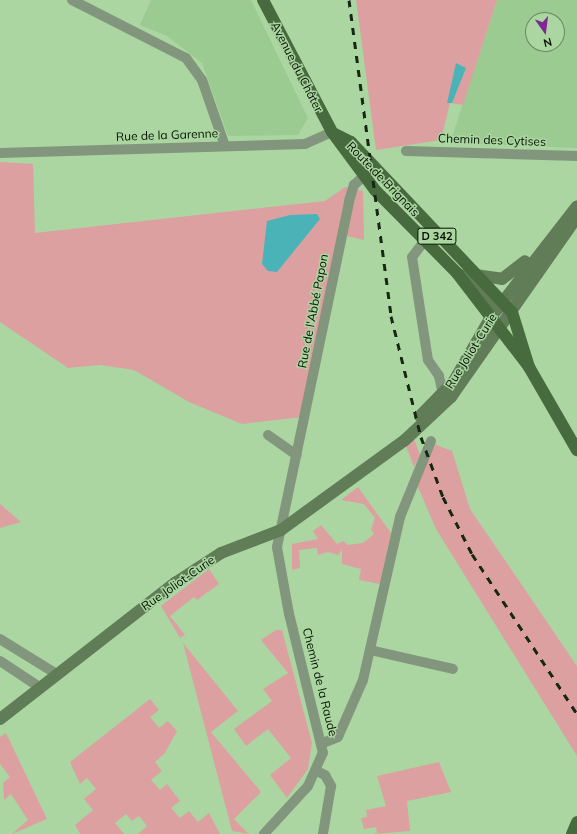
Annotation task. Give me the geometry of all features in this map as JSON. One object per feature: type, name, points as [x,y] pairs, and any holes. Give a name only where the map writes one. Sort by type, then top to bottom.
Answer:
[{"type":"main road","name":"Avenue du Châter","points":[[263,0],[332,132]]},
{"type":"main road","name":"Route de Brignais","points":[[332,132],[364,176],[425,240],[497,309],[512,312],[529,367]]},
{"type":"main road","name":"Route de Brignais","points":[[332,132],[351,142],[474,274],[497,309],[500,328],[529,367],[577,450]]},
{"type":"main road","points":[[474,274],[493,280],[513,273],[577,198]]},
{"type":"main road","name":"Rue Joliot-Curie","points":[[387,452],[454,381],[497,309],[577,206]]},
{"type":"main road","name":"Rue Joliot-Curie","points":[[0,719],[206,562],[281,530],[387,452],[451,397],[512,312],[577,217]]},
{"type":"main road","points":[[572,834],[577,822]]},
{"type":"street","points":[[72,0],[186,58],[202,80],[225,146]]},
{"type":"street","name":"Rue de la Garenne","points":[[0,153],[305,144],[332,132]]},
{"type":"street","name":"Chemin des Cytises","points":[[406,151],[577,156]]},
{"type":"street","name":"Rue de l'Abbé Papon","points":[[281,530],[303,430],[349,201],[354,185],[364,176]]},
{"type":"street","points":[[425,240],[412,257],[428,360],[439,376],[443,394]]},
{"type":"street","points":[[268,435],[297,455]]},
{"type":"street","points":[[323,743],[338,737],[351,714],[370,650],[400,517],[431,442]]},
{"type":"street","name":"Chemin de la Raude","points":[[281,530],[277,547],[289,614],[323,743],[317,771]]},
{"type":"street","points":[[0,639],[58,675]]},
{"type":"street","points":[[370,650],[453,669]]},
{"type":"street","points":[[0,660],[41,688]]},
{"type":"street","points":[[264,834],[293,805],[317,771],[325,775],[331,786],[323,834]]},
{"type":"shaded area","points":[[151,0],[251,0],[308,118],[298,135],[228,136],[202,63],[167,36],[140,25]]},
{"type":"shaded area","points":[[356,0],[497,0],[463,105],[450,103],[441,140],[376,150]]},
{"type":"shaded area","points":[[497,0],[577,0],[577,148],[450,143]]},
{"type":"shaded area","points":[[0,162],[33,164],[35,233],[325,201],[345,187],[363,191],[364,240],[338,234],[302,417],[242,424],[189,402],[134,370],[100,365],[68,368],[0,322]]},
{"type":"shaded area","points":[[414,439],[420,455],[414,467],[406,446]]},
{"type":"shaded area","points":[[434,444],[452,451],[470,509],[577,666],[577,756],[436,529],[417,485]]},
{"type":"shaded area","points":[[358,487],[391,533],[380,584],[359,580],[361,569],[342,564],[342,550],[338,555],[328,552],[318,555],[317,548],[299,550],[300,568],[292,570],[292,544],[318,539],[313,531],[321,525],[337,544],[343,541],[348,545],[363,543],[374,534],[371,529],[375,518],[364,504],[341,500]]},
{"type":"shaded area","points":[[0,504],[21,522],[0,528]]},
{"type":"shaded area","points":[[209,569],[219,584],[197,600],[194,597],[170,616],[185,635],[180,638],[161,606]]},
{"type":"shaded area","points":[[276,630],[282,630],[312,743],[308,769],[287,798],[270,775],[291,758],[268,729],[246,746],[234,729],[272,701],[263,689],[288,673],[261,640]]},
{"type":"shaded area","points":[[183,643],[238,711],[211,732],[261,792],[234,819],[249,834],[232,831]]},
{"type":"shaded area","points":[[150,699],[159,710],[150,717],[159,728],[168,721],[177,731],[165,753],[155,762],[162,771],[151,780],[160,790],[167,784],[180,801],[171,808],[180,818],[189,811],[198,822],[209,813],[220,834],[138,834],[147,826],[139,816],[132,821],[126,814],[115,823],[124,834],[80,834],[75,825],[93,810],[84,799],[96,789],[87,778],[80,784],[70,762]]},
{"type":"shaded area","points":[[6,733],[47,819],[12,834],[28,820],[11,794],[4,800],[3,783],[10,777],[0,764],[0,737]]},
{"type":"shaded area","points":[[439,762],[451,792],[407,801],[410,831],[373,834],[377,833],[376,827],[364,829],[361,818],[367,817],[366,810],[386,806],[377,776]]},
{"type":"water","points":[[456,63],[466,68],[452,103],[447,103]]},
{"type":"water","points":[[317,214],[320,219],[277,272],[268,271],[262,264],[267,221],[290,215]]},
{"type":"railway","points":[[349,0],[391,316],[421,437],[443,497],[472,554],[577,714]]}]
